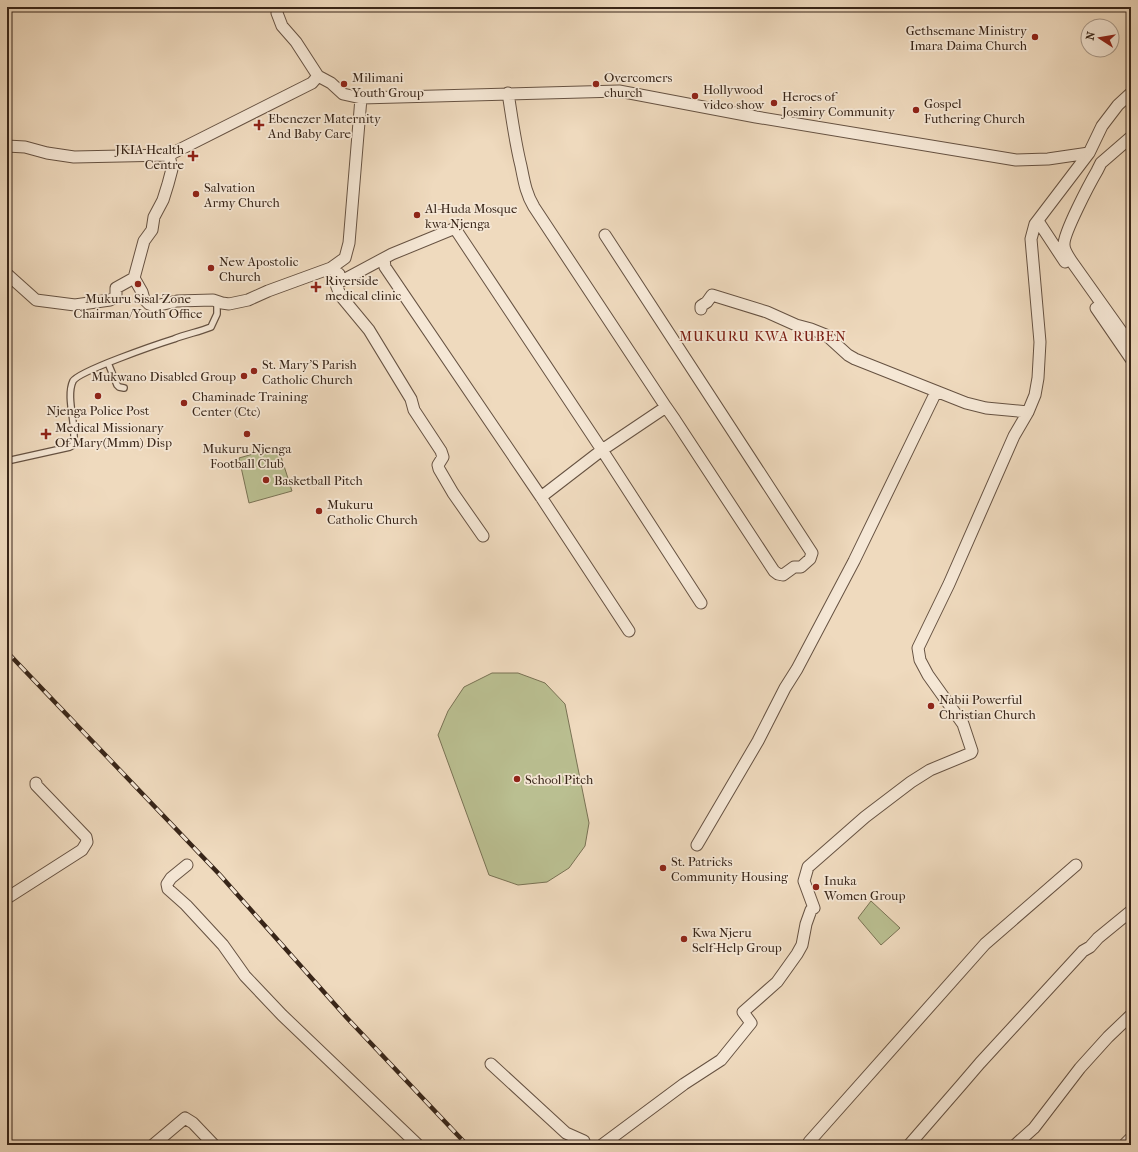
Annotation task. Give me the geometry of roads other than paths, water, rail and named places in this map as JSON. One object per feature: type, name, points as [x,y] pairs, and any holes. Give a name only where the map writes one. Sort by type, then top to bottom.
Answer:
[{"type":"street","points":[[278,7],[277,13],[282,26],[296,42],[318,76],[331,82],[343,94],[361,98],[619,91],[756,117],[1016,160],[1048,159],[1089,153]]},
{"type":"street","points":[[7,146],[74,157],[169,155],[312,83],[318,76]]},
{"type":"street","points":[[508,93],[516,147],[528,198],[775,573],[783,575],[794,566],[802,567],[810,558],[812,553],[606,236]]},
{"type":"street","points":[[602,1145],[684,1084],[721,1060],[751,1023],[743,1012],[777,982],[802,945],[806,924],[811,910],[814,908],[804,880],[808,867],[866,817],[912,782],[930,770],[971,753],[972,749],[962,724],[928,675],[920,660],[918,648],[949,584],[1014,436],[1028,412],[1035,395],[1040,342],[1031,239],[1036,224],[1089,153],[1102,126],[1118,105],[1131,93]]},
{"type":"street","points":[[169,155],[172,169],[168,184],[163,200],[154,217],[152,230],[144,241],[134,278],[142,292],[144,299],[149,304],[155,306],[177,301],[213,300],[229,304],[242,301],[331,268],[345,258],[348,243],[361,98]]},
{"type":"street","points":[[1131,138],[1101,163],[1068,232],[1064,246],[1072,262],[1131,345]]},
{"type":"street","points":[[1038,221],[1131,359]]},
{"type":"street","points":[[336,284],[384,259],[453,229],[456,230],[602,450],[701,603]]},
{"type":"street","points":[[384,259],[385,267],[541,497],[629,631]]},
{"type":"street","points":[[331,268],[339,274],[336,284],[340,295],[369,330],[411,399],[414,410],[441,451],[443,457],[438,465],[439,469],[453,493],[483,536]]},
{"type":"street","points":[[7,274],[36,300],[75,305],[110,300],[116,297],[116,288],[134,278]]},
{"type":"street","points":[[701,309],[701,306],[707,302],[712,295],[767,312],[796,325],[826,335],[844,352],[856,359],[936,392],[966,403],[986,408],[1028,412]]},
{"type":"street","points":[[697,845],[758,741],[854,561],[936,392]]},
{"type":"street","points":[[541,497],[602,450],[666,407]]},
{"type":"street","points":[[7,898],[82,850],[87,842],[86,837],[36,785],[36,783]]},
{"type":"street","points":[[186,865],[171,878],[167,884],[168,889],[186,905],[223,945],[245,976],[282,1015],[418,1145]]},
{"type":"street","points":[[808,1144],[985,944],[1036,898],[1076,865]]},
{"type":"street","points":[[909,1145],[980,1062],[1083,951],[1131,911]]},
{"type":"street","points":[[1015,1145],[1034,1128],[1080,1068],[1108,1037],[1131,1015]]},
{"type":"street","points":[[491,1064],[566,1133],[584,1141],[585,1145]]},
{"type":"street","points":[[153,1145],[185,1118],[193,1123],[214,1145]]},
{"type":"street","points":[[1124,1145],[1131,1138]]},
{"type":"lane","points":[[7,461],[70,447],[73,445],[74,437],[71,407],[72,387],[74,381],[82,374],[174,338],[211,326],[217,314],[217,302]]},
{"type":"lane","points":[[108,364],[117,384],[119,387],[124,388]]},
{"type":"railway","points":[[7,652],[220,875],[347,1018],[467,1145]]},
{"type":"place","name":"Gethsemane Ministry Imara Daima Church","points":[[1035,37]]},
{"type":"place","name":"Milimani Youth Group","points":[[344,84]]},
{"type":"place","name":"Overcomers church","points":[[596,84]]},
{"type":"place","name":"Hollywood video show","points":[[695,96]]},
{"type":"place","name":"Heroes of Josmiry Community","points":[[774,103]]},
{"type":"place","name":"Gospel Futhering Church","points":[[916,110]]},
{"type":"place","name":"Ebenezer Maternity And Baby Care","points":[[259,125]]},
{"type":"place","name":"JKIA Health Centre","points":[[193,156]]},
{"type":"place","name":"Salvation Army Church","points":[[196,194]]},
{"type":"place","name":"Al-Huda Mosque kwa Njenga","points":[[417,215]]},
{"type":"place","name":"New Apostolic Church","points":[[211,268]]},
{"type":"place","name":"Mukuru Sisal Zone Chairman/Youth Office","points":[[138,284]]},
{"type":"place","name":"Riverside medical clinic","points":[[316,287]]},
{"type":"place","name":"St. Mary'S Parish Catholic Church","points":[[254,371]]},
{"type":"place","name":"Mukwano Disabled Group","points":[[244,376]]},
{"type":"place","name":"Njenga Police Post","points":[[98,396]]},
{"type":"place","name":"Chaminade Training Center (Ctc)","points":[[184,403]]},
{"type":"place","name":"Medical Missionary Of Mary(Mmm) Disp","points":[[46,434]]},
{"type":"place","name":"Mukuru Njenga Football Club","points":[[247,434]]},
{"type":"place","name":"Basketball Pitch","points":[[266,480]]},
{"type":"place","name":"Mukuru Catholic Church","points":[[319,511]]},
{"type":"place","name":"Nabii Powerful Christian Church","points":[[931,706]]},
{"type":"place","name":"School Pitch","points":[[517,779]]},
{"type":"place","name":"St. Patricks Community Housing","points":[[663,868]]},
{"type":"place","name":"Inuka Women Group","points":[[816,887]]},
{"type":"place","name":"Kwa Njeru Self-Help Group","points":[[684,939]]},
{"type":"district","name":"MUKURU KWA RUBEN","points":[[763,336]]}]
